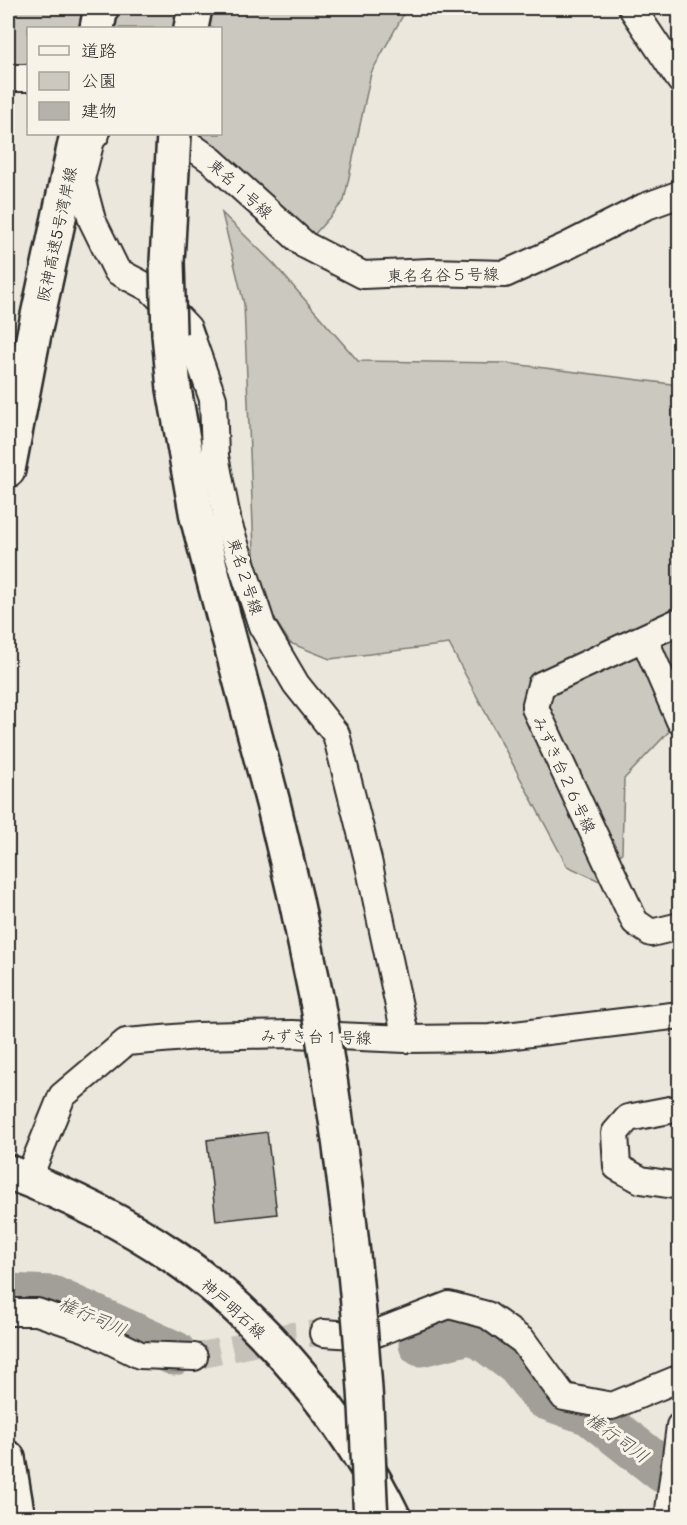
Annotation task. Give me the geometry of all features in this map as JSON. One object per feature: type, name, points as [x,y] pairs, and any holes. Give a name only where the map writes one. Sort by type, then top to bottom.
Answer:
[{"type":"main road","points":[[98,27],[101,8]]},
{"type":"main road","points":[[191,27],[195,8]]},
{"type":"main road","name":"阪神高速5号湾岸線","points":[[8,470],[34,334],[77,135]]},
{"type":"main road","points":[[174,135],[167,262],[169,334],[174,389],[196,517],[273,803],[317,1001],[335,1103],[353,1250],[364,1378],[372,1518]]},
{"type":"main road","name":"神戸明石線","points":[[18,1176],[77,1200],[124,1225],[174,1257],[261,1331],[298,1371],[337,1422],[379,1485],[394,1518]]},
{"type":"main road","points":[[8,1458],[18,1518]]},
{"type":"main road","points":[[8,1509],[11,1518]]},
{"type":"street","points":[[632,8],[680,80]]},
{"type":"street","points":[[8,78],[27,78]]},
{"type":"street","name":"東名２号線","points":[[95,135],[91,141],[81,179],[92,220],[117,271],[151,289],[188,328],[213,399],[215,456],[228,523],[262,626],[296,684],[336,734],[368,860],[406,1039]]},
{"type":"street","name":"東名１号線","points":[[175,135],[211,160],[305,245]]},
{"type":"street","name":"東名名谷５号線","points":[[305,245],[363,275],[430,272],[505,274],[644,207],[680,194]]},
{"type":"street","name":"みずき台２６号線","points":[[680,621],[541,686],[535,708],[635,922],[651,933],[680,926]]},
{"type":"street","points":[[644,638],[680,721]]},
{"type":"street","name":"みずき台１号線","points":[[18,1176],[62,1096],[126,1042],[198,1036],[292,1034],[406,1039],[490,1038],[680,1015]]},
{"type":"street","points":[[680,1107],[628,1118],[615,1133],[617,1167],[640,1180],[680,1186]]},
{"type":"street","points":[[323,1333],[369,1336],[449,1305],[487,1315],[523,1341],[564,1397],[612,1406],[680,1378]]},
{"type":"street","points":[[8,1312],[37,1312],[87,1329],[140,1355],[194,1358]]},
{"type":"street","points":[[668,1518],[680,1426]]},
{"type":"green space","points":[[8,8],[407,8],[371,73],[344,201],[305,245],[175,135],[222,135],[222,27],[27,27],[27,78],[8,78]]},
{"type":"green space","points":[[222,213],[274,264],[358,361],[505,363],[679,385],[679,723],[624,779],[622,852],[604,883],[567,866],[449,644],[330,659],[290,643],[270,612],[255,575],[244,304]]},
{"type":"building","points":[[267,1132],[277,1214],[216,1221],[207,1140]]},
{"type":"waterway","name":"権行司川","points":[[8,1296],[52,1298],[174,1353]]},
{"type":"waterway","name":"権行司川","points":[[421,1344],[474,1331],[518,1364],[545,1397],[590,1413],[664,1471]]},
{"type":"tunnel","points":[[194,1357],[292,1335],[323,1333]]}]
